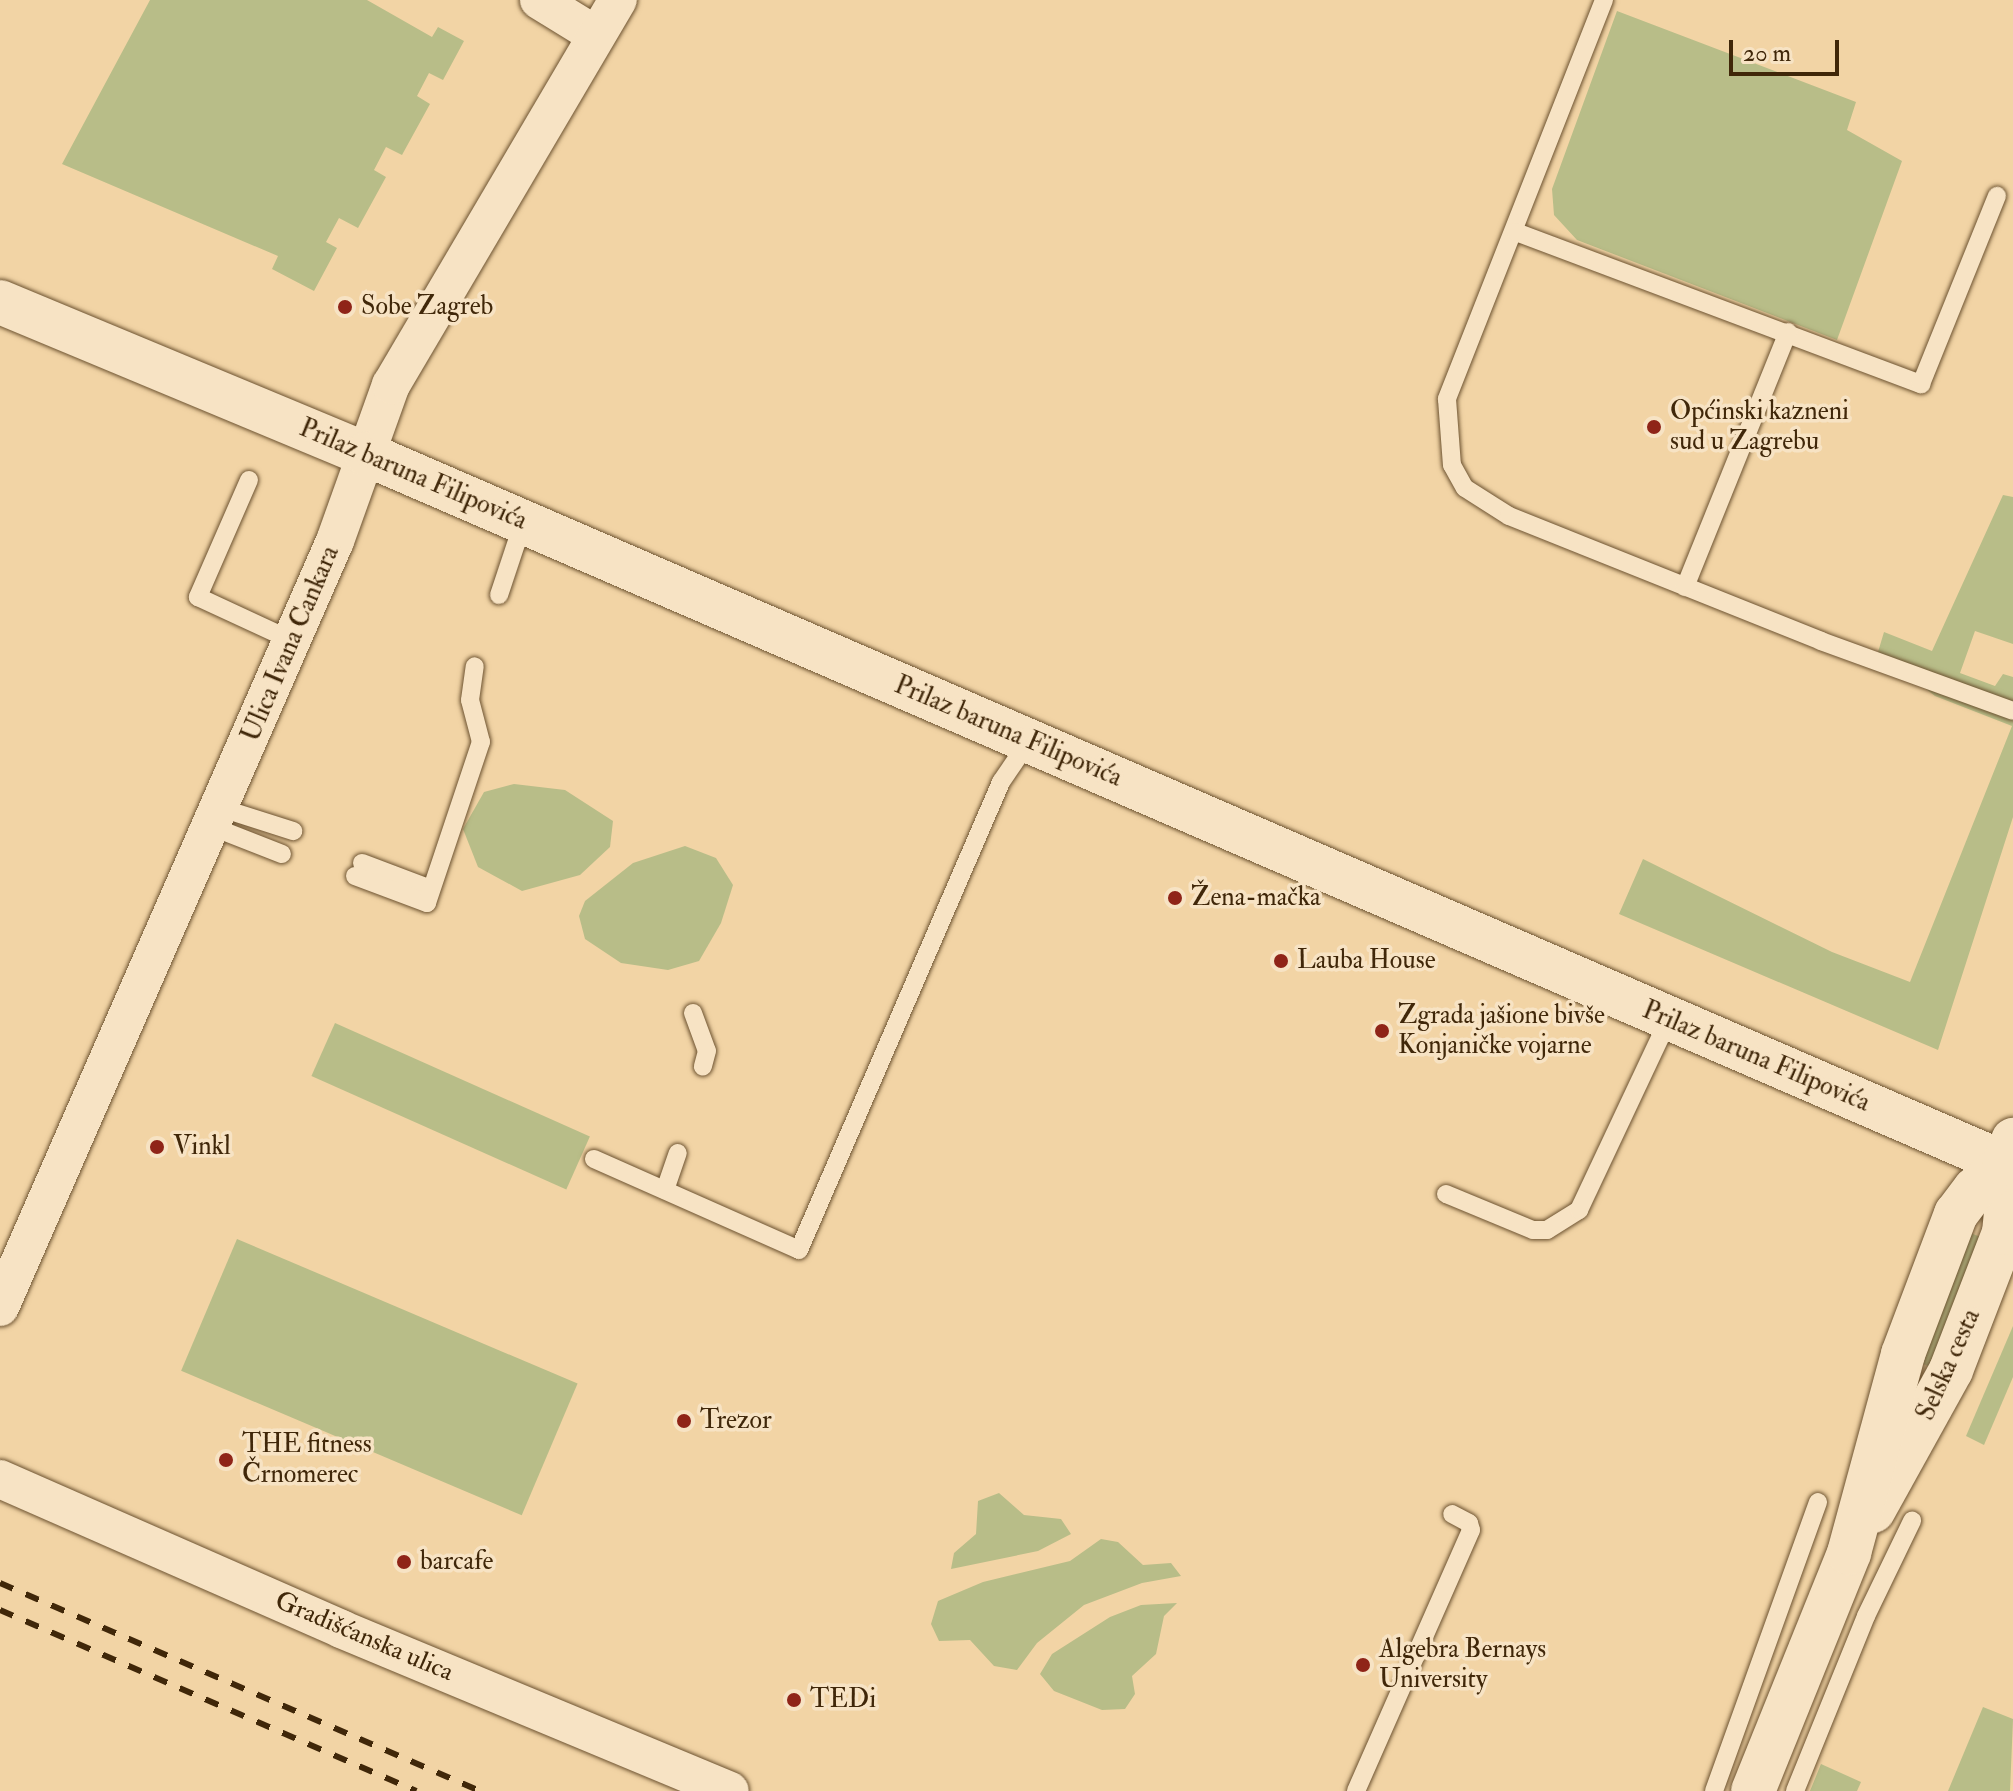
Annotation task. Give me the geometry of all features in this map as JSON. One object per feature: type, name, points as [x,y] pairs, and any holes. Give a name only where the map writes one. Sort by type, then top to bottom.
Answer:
[{"type":"main road","name":"Prilaz baruna Filipovića","points":[[0,302],[366,454],[1669,1019],[2010,1157]]},
{"type":"main road","name":"Selska cesta","points":[[1753,1791],[1849,1553],[1895,1378],[1956,1214],[1975,1189],[2010,1157]]},
{"type":"street","points":[[539,0],[596,35]]},
{"type":"street","name":"Ulica Ivana Cankara","points":[[0,1307],[293,641],[401,366],[618,0]]},
{"type":"street","name":"Gradišćanska ulica","points":[[0,1479],[341,1629],[730,1791]]},
{"type":"lane","points":[[1604,0],[1516,232],[1447,399],[1452,465],[1465,488],[1509,516],[1685,587],[2013,711]]},
{"type":"lane","points":[[1516,232],[1921,384],[1997,196]]},
{"type":"lane","points":[[1685,587],[1788,332]]},
{"type":"lane","points":[[249,480],[198,597],[293,641]]},
{"type":"lane","points":[[499,595],[523,523]]},
{"type":"lane","points":[[423,886],[358,870],[427,903],[481,742],[470,700],[475,666]]},
{"type":"lane","points":[[594,1159],[799,1250],[1001,782],[1029,741]]},
{"type":"lane","points":[[217,818],[293,831]]},
{"type":"lane","points":[[217,818],[282,854]]},
{"type":"lane","points":[[693,1013],[707,1051],[703,1066]]},
{"type":"lane","points":[[1446,1194],[1533,1230],[1547,1230],[1579,1210],[1669,1019]]},
{"type":"lane","points":[[665,1190],[678,1153]]},
{"type":"lane","points":[[1714,1791],[1818,1502]]},
{"type":"lane","points":[[1356,1791],[1471,1530],[1469,1523],[1452,1514]]},
{"type":"lane","points":[[1795,1791],[1866,1616],[1912,1521]]},
{"type":"green space","points":[[150,0],[367,0],[432,37],[438,27],[464,41],[443,80],[429,73],[417,96],[430,104],[402,155],[386,147],[374,170],[386,177],[358,228],[339,218],[326,242],[337,248],[314,291],[272,269],[278,256],[62,164]]},
{"type":"green space","points":[[1617,11],[1856,102],[1847,130],[1902,161],[1837,340],[1577,240],[1554,215],[1552,189]]},
{"type":"green space","points":[[2003,495],[2013,497],[2013,644],[1975,631],[1960,673],[1995,686],[2003,674],[2013,677],[2013,817],[1938,1050],[1619,914],[1643,859],[1832,952],[1910,982],[2012,726],[1935,696],[1878,652],[1884,632],[1932,651]]},
{"type":"green space","points":[[514,784],[565,790],[613,821],[610,847],[580,875],[522,891],[478,867],[463,829],[484,792]]},
{"type":"green space","points":[[685,846],[716,858],[733,885],[721,923],[699,961],[668,970],[621,963],[585,939],[579,916],[585,901],[633,863]]},
{"type":"green space","points":[[335,1023],[590,1136],[566,1189],[311,1076]]},
{"type":"green space","points":[[1968,1232],[1983,1238],[1935,1363],[1928,1366],[1921,1363]]},
{"type":"green space","points":[[237,1239],[578,1384],[522,1515],[181,1371]]},
{"type":"green space","points":[[2013,1326],[2013,1377],[1984,1445],[1966,1436]]},
{"type":"green space","points":[[999,1493],[1024,1515],[1061,1519],[1071,1534],[1038,1551],[951,1569],[954,1553],[976,1534],[978,1501]]},
{"type":"green space","points":[[1101,1539],[1118,1542],[1143,1565],[1171,1563],[1181,1576],[1142,1583],[1084,1605],[1037,1643],[1017,1670],[994,1666],[970,1640],[939,1641],[931,1624],[938,1601],[983,1582],[1070,1561]]},
{"type":"green space","points":[[1177,1603],[1164,1616],[1156,1654],[1132,1676],[1135,1694],[1125,1709],[1102,1710],[1054,1691],[1040,1674],[1052,1654],[1110,1617],[1141,1605]]},
{"type":"green space","points":[[1983,1707],[2013,1719],[2010,1791],[1948,1791]]},
{"type":"green space","points":[[1821,1764],[1861,1782],[1857,1791],[1810,1791]]},
{"type":"railway","points":[[0,1583],[480,1791]]},
{"type":"railway","points":[[0,1610],[416,1791]]},
{"type":"place","name":"Sobe Zagreb","points":[[345,307]]},
{"type":"place","name":"Općinski kazneni sud u Zagrebu","points":[[1654,427]]},
{"type":"place","name":"Žena-mačka","points":[[1175,898]]},
{"type":"place","name":"Lauba House","points":[[1281,961]]},
{"type":"place","name":"Zgrada jašione bivše Konjaničke vojarne","points":[[1382,1031]]},
{"type":"place","name":"Vinkl","points":[[157,1147]]},
{"type":"place","name":"Trezor","points":[[684,1421]]},
{"type":"place","name":"THE fitness Črnomerec","points":[[226,1460]]},
{"type":"place","name":"barcafe","points":[[404,1562]]},
{"type":"place","name":"Algebra Bernays University","points":[[1363,1665]]},
{"type":"place","name":"TEDi","points":[[794,1700]]}]
